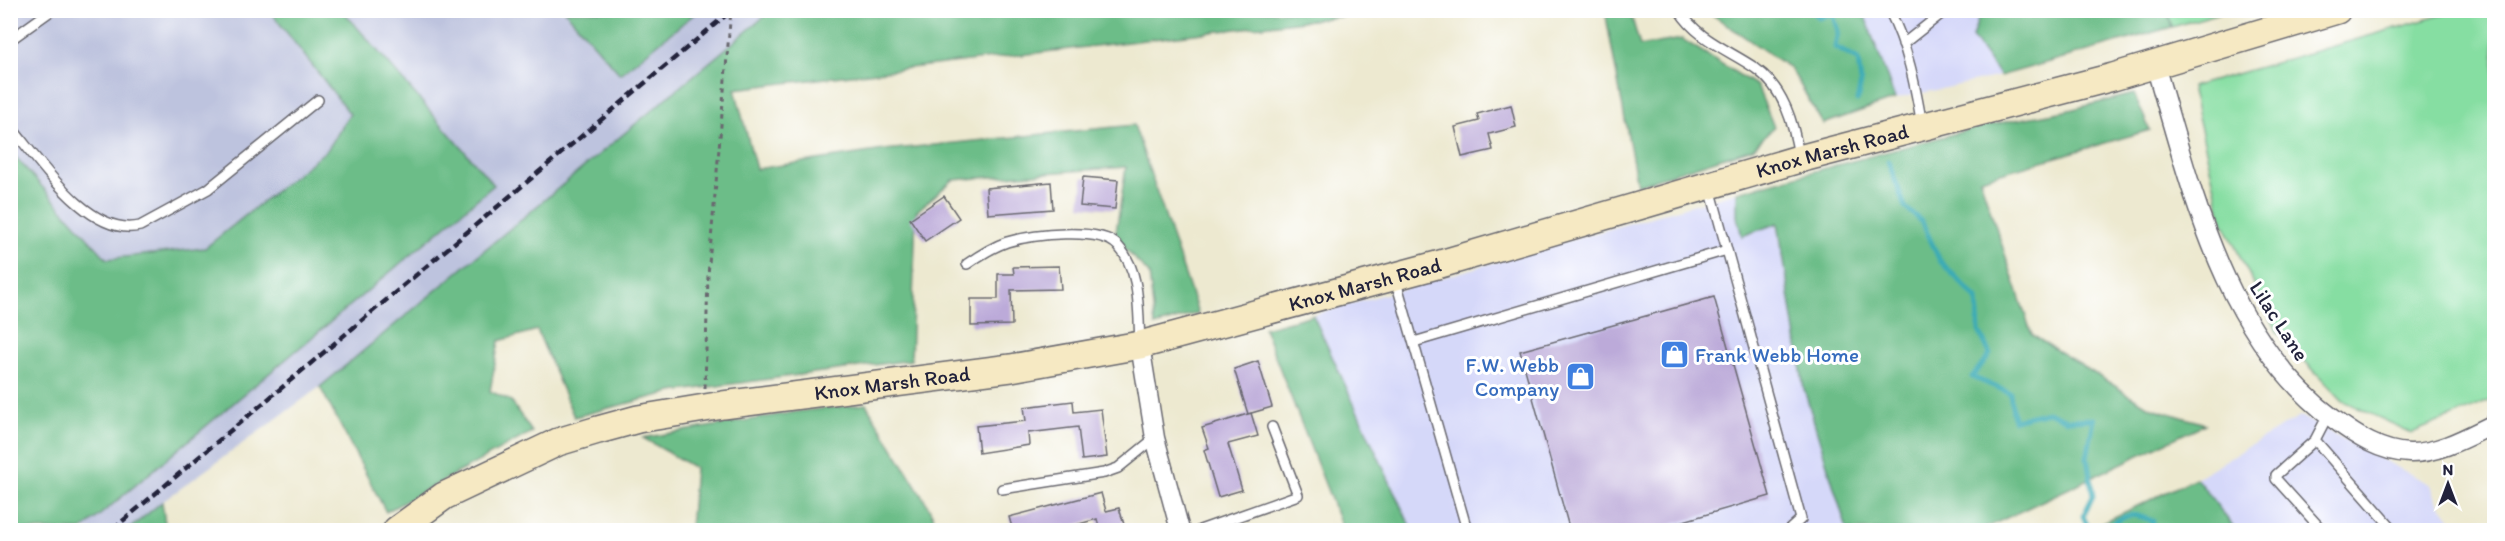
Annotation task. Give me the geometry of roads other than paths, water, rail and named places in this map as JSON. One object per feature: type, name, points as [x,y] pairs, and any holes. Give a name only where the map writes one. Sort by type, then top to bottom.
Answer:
[{"type":"main road","name":"Knox Marsh Road","points":[[397,531],[444,496],[558,442],[638,419],[1000,370],[1140,345],[1395,276],[1799,159],[2155,65],[2337,10]]},
{"type":"street","name":"Lilac Lane","points":[[2155,65],[2194,196],[2218,262],[2279,367],[2298,388],[2328,415],[2368,441],[2389,450],[2410,453],[2441,447],[2494,424]]},
{"type":"street","points":[[1140,345],[1155,438],[1180,531]]},
{"type":"lane","points":[[10,40],[52,10]]},
{"type":"lane","points":[[1679,10],[1687,23],[1702,37],[1756,69],[1772,83],[1783,100],[1796,139],[1799,159]]},
{"type":"lane","points":[[1889,10],[1912,72],[1922,127]]},
{"type":"lane","points":[[1903,44],[1946,10]]},
{"type":"lane","points":[[10,126],[58,183],[85,209],[105,223],[129,229],[140,226],[208,189],[318,100]]},
{"type":"lane","points":[[1709,186],[1801,519],[1789,531]]},
{"type":"lane","points":[[967,264],[985,251],[1007,242],[1036,236],[1072,234],[1110,239],[1119,246],[1130,265],[1136,284],[1140,345]]},
{"type":"lane","points":[[1414,342],[1727,250]]},
{"type":"lane","points":[[1395,276],[1467,531]]},
{"type":"lane","points":[[2322,531],[2276,479],[2279,470],[2314,440],[2328,415]]},
{"type":"lane","points":[[1200,531],[1298,495],[1272,427]]},
{"type":"lane","points":[[1002,489],[1104,473],[1118,468],[1155,438]]},
{"type":"lane","points":[[2314,440],[2394,531]]},
{"type":"waterway","points":[[1812,10],[1819,18],[1832,13],[1838,31],[1835,47],[1858,60],[1861,83],[1857,101]]},
{"type":"waterway","points":[[1888,161],[1905,207],[1922,222],[1940,261],[1977,299],[1979,331],[1990,354],[1972,377],[2010,393],[2014,420],[2048,412],[2067,420],[2094,419],[2087,458],[2093,496],[2083,516],[2089,529],[2105,530],[2122,518],[2132,515],[2153,521],[2151,530]]},
{"type":"railway","points":[[112,530],[732,10]]},
{"type":"place","name":"Frank Webb Home","points":[[1674,355]]},
{"type":"place","name":"F.W. Webb Company","points":[[1580,377]]}]
